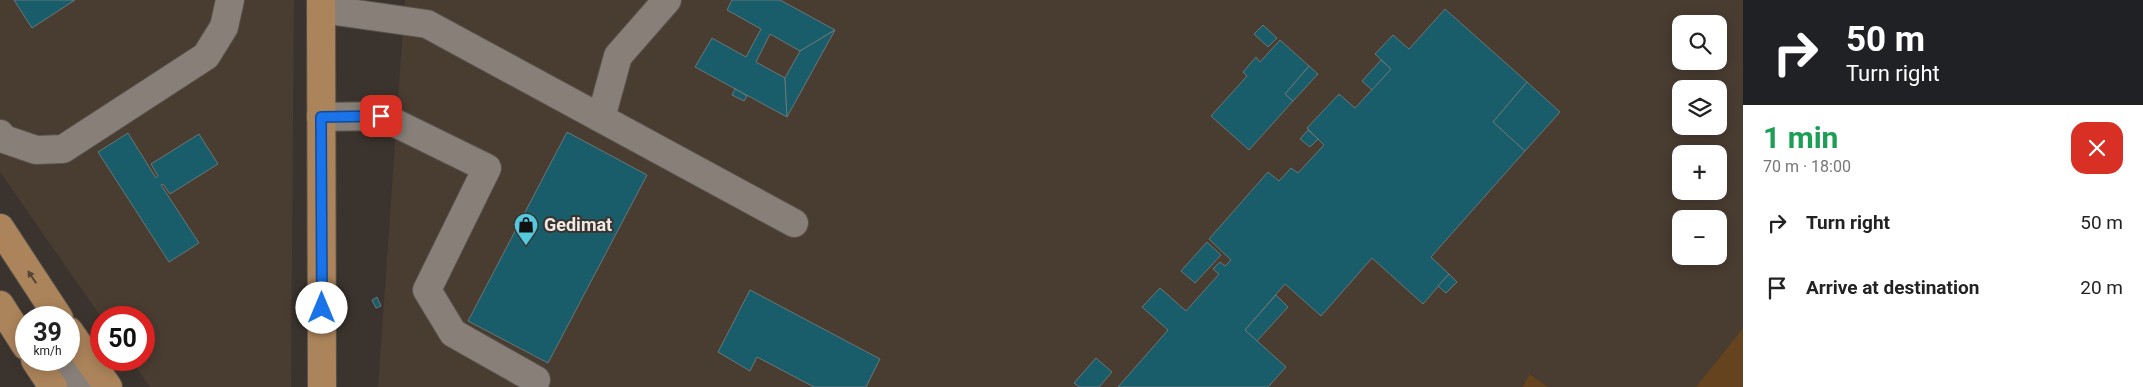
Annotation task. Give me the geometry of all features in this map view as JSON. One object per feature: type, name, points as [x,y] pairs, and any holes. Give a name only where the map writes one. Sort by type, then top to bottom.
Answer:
[{"type":"main road","points":[[321,5],[322,387]]},
{"type":"main road","points":[[0,228],[51,306]]},
{"type":"main road","points":[[0,306],[15,329]]},
{"type":"main road","points":[[80,347],[108,387]]},
{"type":"main road","points":[[43,371],[53,387]]},
{"type":"street","points":[[0,134],[4,139],[36,150],[63,149],[206,56],[224,27],[230,0]]},
{"type":"street","points":[[600,118],[618,56],[667,0]]},
{"type":"street","points":[[321,5],[427,24],[794,223]]},
{"type":"street","points":[[321,117],[381,116],[487,168],[427,290],[453,333],[536,380]]},
{"type":"street","points":[[0,297],[15,314]]},
{"type":"street","points":[[66,371],[79,387]]},
{"type":"shaded area","points":[[0,0],[294,0],[291,387],[150,387],[139,371],[155,371],[155,306],[93,306],[0,172]]},
{"type":"shaded area","points":[[405,0],[1743,0],[1743,328],[1696,387],[1548,387],[1531,374],[1521,387],[378,387]]},
{"type":"shaded area","points":[[1743,328],[1743,387],[1696,387]]},
{"type":"shaded area","points":[[1530,374],[1548,387],[1522,387]]},
{"type":"building","points":[[14,0],[75,0],[32,28]]},
{"type":"building","points":[[732,0],[780,0],[835,30],[800,51],[770,34],[756,62],[785,78],[787,117],[695,67],[712,38],[746,57],[761,29],[727,10]]},
{"type":"building","points":[[1445,9],[1527,82],[1493,122],[1525,151],[1431,257],[1449,274],[1423,304],[1372,258],[1321,316],[1285,284],[1245,330],[1286,367],[1268,387],[1118,387],[1168,330],[1142,307],[1160,288],[1186,311],[1219,274],[1213,269],[1220,262],[1225,266],[1231,260],[1209,239],[1268,172],[1279,181],[1291,168],[1298,173],[1324,145],[1307,128],[1339,94],[1355,108],[1391,69],[1375,54],[1393,35],[1409,49]]},
{"type":"building","points":[[1263,25],[1277,38],[1268,47],[1254,34]]},
{"type":"building","points":[[835,30],[787,117],[785,78],[800,51]]},
{"type":"building","points":[[1280,40],[1309,66],[1285,94],[1293,101],[1249,150],[1211,116],[1247,76],[1243,72],[1256,57],[1260,62]]},
{"type":"building","points":[[1381,60],[1391,69],[1372,90],[1362,81]]},
{"type":"building","points":[[1309,66],[1318,74],[1293,101],[1285,94]]},
{"type":"building","points":[[1527,82],[1560,112],[1525,151],[1493,122]]},
{"type":"building","points":[[735,89],[747,96],[744,101],[732,95]]},
{"type":"building","points":[[1308,130],[1318,139],[1310,147],[1300,139]]},
{"type":"building","points":[[567,132],[647,175],[548,363],[468,321]]},
{"type":"building","points":[[128,133],[156,178],[158,176],[151,164],[199,134],[218,164],[170,194],[163,184],[161,185],[199,243],[169,262],[98,152]]},
{"type":"building","points":[[1207,242],[1221,255],[1195,283],[1181,271]]},
{"type":"building","points":[[1449,274],[1457,282],[1446,293],[1438,286]]},
{"type":"building","points":[[750,290],[880,359],[866,387],[814,387],[757,357],[750,371],[718,352]]},
{"type":"building","points":[[1276,295],[1288,307],[1257,341],[1245,330]]},
{"type":"building","points":[[377,297],[381,306],[376,308],[372,300]]},
{"type":"building","points":[[1096,358],[1112,372],[1099,387],[1079,387],[1074,383]]},
{"type":"place","name":"Gedimat","points":[[526,246]]},
{"type":"route","points":[[322,308],[321,117],[381,116]]}]
